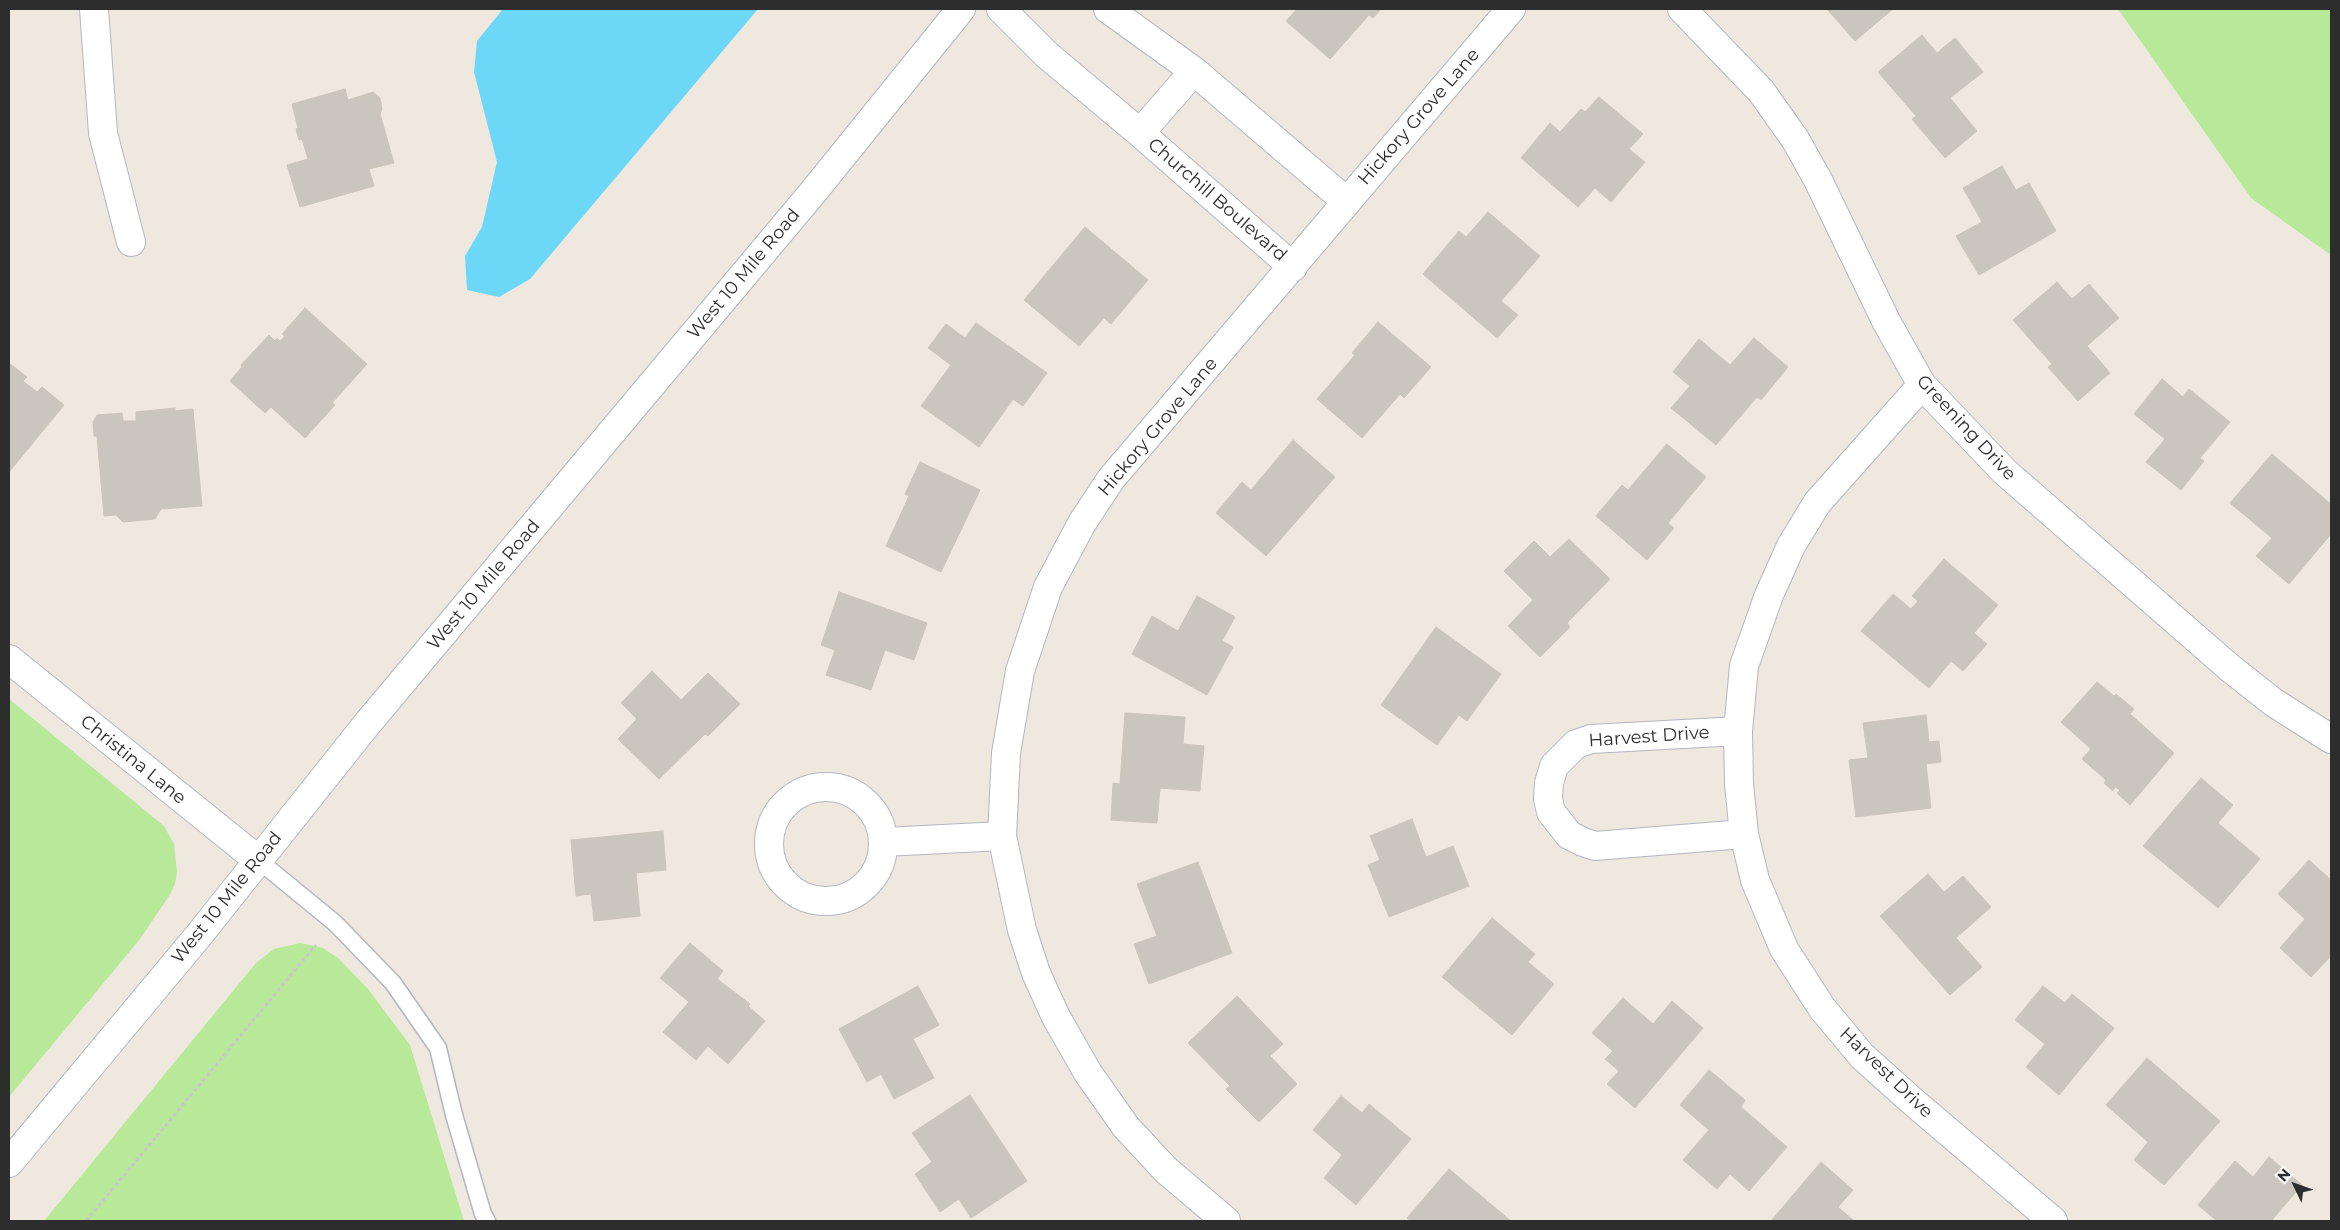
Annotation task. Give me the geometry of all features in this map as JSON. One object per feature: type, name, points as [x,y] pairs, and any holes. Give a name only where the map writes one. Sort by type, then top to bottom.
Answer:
[{"type":"street","points":[[94,9],[103,133],[132,242]]},
{"type":"street","name":"West 10 Mile Road","points":[[9,1163],[199,934],[367,724],[814,191],[961,9]]},
{"type":"street","name":"Churchill Boulevard","points":[[1001,9],[1047,55],[1140,133],[1293,267]]},
{"type":"street","points":[[1108,9],[1194,71],[1347,202]]},
{"type":"street","name":"Hickory Grove Lane","points":[[1226,1221],[1166,1170],[1126,1127],[1088,1073],[1060,1025],[1036,972],[1022,930],[1002,836],[1006,754],[1020,671],[1048,587],[1082,523],[1111,479],[1511,9]]},
{"type":"street","name":"Greening Drive","points":[[1682,9],[1761,90],[1795,139],[1818,180],[1886,321],[1922,385],[2005,472],[2230,668],[2273,702],[2331,739]]},
{"type":"street","name":"Churchill Boulevard","points":[[1140,133],[1194,71]]},
{"type":"street","name":"Harvest Drive","points":[[1922,385],[1817,503],[1790,546],[1769,595],[1744,666],[1738,731],[1739,784],[1744,834],[1755,880],[1784,949],[1822,1008],[1862,1056],[2053,1221]]},
{"type":"street","name":"Christina Lane","points":[[9,659],[258,860]]},
{"type":"street","name":"Harvest Drive","points":[[1738,731],[1591,739],[1576,744],[1554,766],[1549,783],[1548,799],[1551,812],[1569,835],[1595,846],[1744,834]]},
{"type":"street","points":[[823,787],[841,788],[858,796],[865,802],[871,808],[880,824],[884,842],[881,861],[872,879],[858,892],[839,900],[820,902],[801,896],[785,884],[774,868],[769,849],[770,830],[778,814],[790,800],[805,790],[823,787]]},
{"type":"street","points":[[884,842],[1002,836]]},
{"type":"lane","points":[[258,860],[335,923],[393,983],[438,1048],[454,1116],[483,1214],[487,1221]]},
{"type":"path","points":[[86,1221],[335,923]]},
{"type":"green space","points":[[2118,9],[2331,9],[2331,255],[2251,198]]},
{"type":"green space","points":[[9,699],[164,826],[174,844],[177,872],[175,884],[169,896],[140,939],[9,1097]]},
{"type":"green space","points":[[300,943],[323,948],[338,958],[368,989],[410,1045],[464,1221],[44,1221],[256,963],[274,949]]},
{"type":"water","points":[[503,9],[758,9],[530,279],[499,297],[467,290],[465,256],[482,227],[497,162],[474,72],[477,41]]},
{"type":"building","points":[[1297,9],[1381,9],[1373,18],[1369,15],[1330,59],[1286,21]]},
{"type":"building","points":[[1827,9],[1893,9],[1855,41]]},
{"type":"building","points":[[1922,35],[1937,53],[1955,38],[1983,72],[1950,98],[1977,131],[1945,158],[1912,119],[1916,116],[1878,72]]},
{"type":"building","points":[[345,89],[348,100],[373,92],[380,98],[382,109],[380,114],[394,163],[369,169],[374,186],[300,207],[287,165],[308,159],[302,139],[299,140],[292,104]]},
{"type":"building","points":[[1599,97],[1643,134],[1629,149],[1645,162],[1611,202],[1595,188],[1578,207],[1521,158],[1550,123],[1560,132],[1581,109],[1585,112]]},
{"type":"building","points":[[2002,166],[2016,190],[2029,183],[2056,231],[1979,275],[1956,236],[1982,222],[1963,188]]},
{"type":"building","points":[[1488,212],[1540,256],[1501,301],[1518,315],[1497,338],[1423,274],[1459,231],[1466,237]]},
{"type":"building","points":[[1085,227],[1148,280],[1111,324],[1104,318],[1079,346],[1024,300]]},
{"type":"building","points":[[2057,282],[2072,299],[2089,284],[2119,318],[2087,346],[2110,373],[2078,401],[2048,367],[2052,364],[2013,320]]},
{"type":"building","points":[[305,308],[367,364],[332,403],[335,405],[305,438],[271,407],[265,413],[230,381],[242,367],[241,365],[269,335],[275,341],[277,338],[280,341],[285,336],[282,334]]},
{"type":"building","points":[[1378,322],[1431,367],[1404,398],[1400,394],[1362,438],[1317,399],[1355,355],[1352,353]]},
{"type":"building","points":[[976,323],[1047,373],[1023,406],[1013,399],[979,447],[921,406],[951,365],[928,348],[946,324],[965,338]]},
{"type":"building","points":[[1754,338],[1788,367],[1761,400],[1757,397],[1716,445],[1671,408],[1690,386],[1673,372],[1699,339],[1730,365]]},
{"type":"building","points":[[9,363],[27,377],[23,381],[37,392],[42,387],[64,405],[9,472]]},
{"type":"building","points":[[2162,379],[2183,397],[2189,389],[2230,422],[2200,458],[2204,461],[2181,490],[2146,462],[2165,439],[2134,414]]},
{"type":"building","points":[[175,408],[175,411],[193,409],[202,506],[161,509],[155,519],[123,522],[116,515],[104,516],[97,436],[94,436],[93,422],[97,415],[122,413],[123,421],[136,421],[136,412]]},
{"type":"building","points":[[1293,440],[1335,477],[1266,556],[1216,513],[1242,482],[1251,490]]},
{"type":"building","points":[[1667,444],[1706,477],[1668,523],[1674,528],[1647,560],[1596,516],[1622,485],[1628,490]]},
{"type":"building","points":[[2272,454],[2331,504],[2331,534],[2289,584],[2256,556],[2272,538],[2230,503]]},
{"type":"building","points":[[920,462],[980,490],[941,572],[886,546],[909,496],[905,494]]},
{"type":"building","points":[[1569,539],[1610,579],[1567,623],[1570,627],[1540,657],[1508,626],[1533,600],[1504,571],[1534,541],[1550,557]]},
{"type":"building","points":[[1944,559],[1998,605],[1974,633],[1987,644],[1963,671],[1951,661],[1929,688],[1861,631],[1893,594],[1911,609],[1918,601],[1912,596]]},
{"type":"building","points":[[839,592],[927,623],[914,660],[885,650],[871,690],[826,675],[835,650],[821,645]]},
{"type":"building","points":[[1197,596],[1235,617],[1222,641],[1233,647],[1207,695],[1132,654],[1152,616],[1178,631]]},
{"type":"building","points":[[1436,627],[1501,674],[1467,721],[1459,715],[1437,745],[1381,705]]},
{"type":"building","points":[[652,671],[681,700],[708,673],[740,704],[708,736],[705,734],[659,779],[618,739],[637,719],[621,703]]},
{"type":"building","points":[[2097,682],[2114,696],[2116,694],[2134,709],[2130,714],[2174,753],[2130,805],[2117,793],[2120,790],[2115,787],[2113,791],[2104,783],[2106,780],[2082,759],[2091,749],[2061,722]]},
{"type":"building","points":[[1125,713],[1185,717],[1183,744],[1204,746],[1200,791],[1160,788],[1157,823],[1111,820],[1113,783],[1120,784]]},
{"type":"building","points":[[1926,715],[1929,742],[1939,741],[1941,762],[1926,764],[1931,808],[1856,817],[1849,760],[1868,758],[1863,723]]},
{"type":"building","points":[[2201,778],[2233,805],[2218,823],[2260,859],[2218,908],[2143,846]]},
{"type":"building","points":[[1412,819],[1426,857],[1453,846],[1469,886],[1389,917],[1368,865],[1380,860],[1370,836]]},
{"type":"building","points":[[663,831],[666,870],[636,873],[640,916],[594,921],[591,894],[576,896],[571,840]]},
{"type":"building","points":[[2309,860],[2331,880],[2331,958],[2311,977],[2280,948],[2305,919],[2278,894]]},
{"type":"building","points":[[1198,862],[1232,953],[1149,984],[1134,944],[1157,936],[1137,884]]},
{"type":"building","points":[[1928,874],[1944,892],[1963,876],[1991,907],[1956,938],[1982,967],[1950,995],[1880,916]]},
{"type":"building","points":[[1492,918],[1535,954],[1528,962],[1554,984],[1512,1035],[1442,977]]},
{"type":"building","points":[[690,943],[723,971],[717,979],[750,1004],[748,1006],[765,1021],[728,1064],[708,1046],[696,1060],[663,1032],[689,1002],[660,978]]},
{"type":"building","points":[[918,986],[939,1025],[913,1039],[934,1078],[894,1099],[881,1074],[867,1082],[839,1029]]},
{"type":"building","points":[[2043,986],[2065,1003],[2072,994],[2114,1028],[2059,1095],[2026,1067],[2045,1044],[2015,1020]]},
{"type":"building","points":[[1237,996],[1283,1044],[1270,1056],[1297,1084],[1259,1122],[1226,1089],[1230,1086],[1188,1043]]},
{"type":"building","points":[[1623,998],[1653,1024],[1672,1001],[1703,1028],[1635,1108],[1607,1084],[1619,1071],[1605,1059],[1613,1051],[1592,1033]]},
{"type":"building","points":[[2147,1058],[2220,1121],[2164,1185],[2134,1160],[2148,1142],[2106,1105]]},
{"type":"building","points":[[1709,1070],[1745,1100],[1741,1107],[1787,1147],[1749,1191],[1730,1174],[1717,1189],[1683,1160],[1709,1130],[1680,1105]]},
{"type":"building","points":[[970,1095],[1027,1181],[971,1218],[959,1199],[940,1212],[915,1174],[932,1162],[912,1133]]},
{"type":"building","points":[[1341,1096],[1362,1113],[1369,1104],[1411,1139],[1356,1205],[1324,1178],[1342,1155],[1313,1130]]},
{"type":"building","points":[[2269,1157],[2302,1185],[2273,1221],[2217,1221],[2198,1205],[2235,1161],[2253,1177]]},
{"type":"building","points":[[1821,1162],[1853,1190],[1838,1207],[1854,1221],[1771,1221]]},
{"type":"building","points":[[1449,1169],[1511,1221],[1411,1221],[1407,1218]]}]
